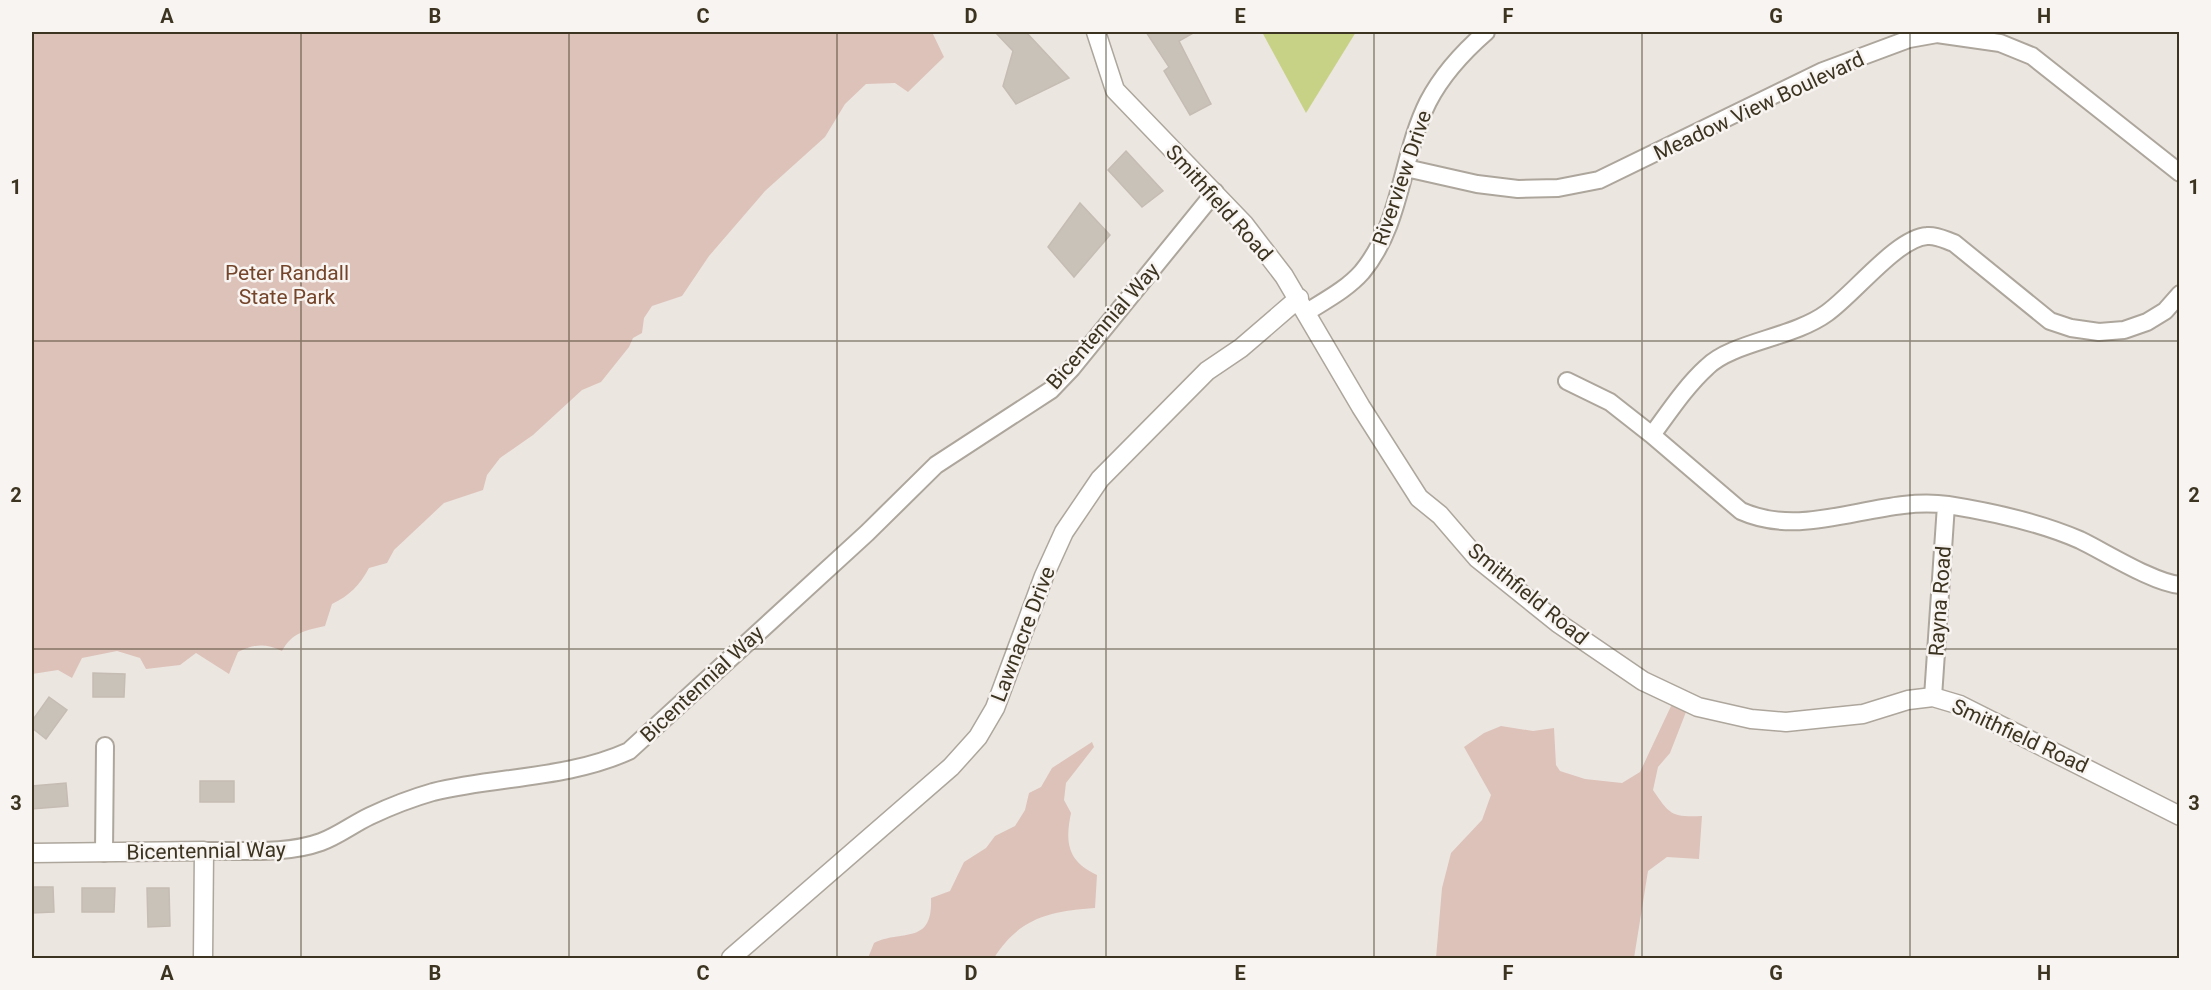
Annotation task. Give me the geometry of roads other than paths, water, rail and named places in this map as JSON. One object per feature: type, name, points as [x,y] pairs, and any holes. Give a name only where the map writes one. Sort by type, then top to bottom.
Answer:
[{"type":"street","name":"Smithfield Road","points":[[1096,32],[1115,90],[1244,224],[1303,305],[1361,407],[1419,498],[1440,515],[1477,558],[1558,623],[1643,681],[1698,708],[1751,719],[1786,722],[1863,714],[1908,700],[1933,698],[1960,705],[2180,816]]},
{"type":"street","name":"Riverview Drive","points":[[1303,305],[1344,287],[1361,273],[1375,254],[1387,228],[1428,104],[1445,75],[1486,32]]},
{"type":"street","name":"Meadow View Boulevard","points":[[1406,168],[1477,184],[1518,189],[1558,188],[1599,180],[1634,166],[1823,71],[1908,35],[1937,34],[1973,37],[2000,43],[2032,56],[2180,173]]},
{"type":"street","name":"Bicentennial Way","points":[[32,853],[293,850],[323,841],[370,816],[431,793],[474,784],[555,773],[606,762],[628,752],[867,533],[936,465],[1051,390],[1072,368],[1215,192]]},
{"type":"street","points":[[1652,435],[1708,365],[1728,354],[1807,326],[1849,297],[1894,250],[1925,236],[1936,236],[1954,243],[2050,321],[2071,328],[2099,332],[2124,330],[2147,322],[2165,311],[2180,294]]},
{"type":"street","name":"Lawnacre Drive","points":[[731,958],[951,767],[978,736],[994,708],[1032,607],[1064,532],[1100,479],[1207,371],[1303,305]]},
{"type":"street","points":[[1567,381],[1610,402],[1742,511],[1758,519],[1778,523],[1799,523],[1893,504],[1947,505],[2012,517],[2066,536],[2155,577],[2180,585]]},
{"type":"street","name":"Rayna Road","points":[[1933,698],[1947,505]]},
{"type":"street","points":[[104,853],[105,746]]},
{"type":"street","points":[[203,958],[204,851]]},
{"type":"park label","name":"Peter Randall State Park","points":[[287,285]]}]
